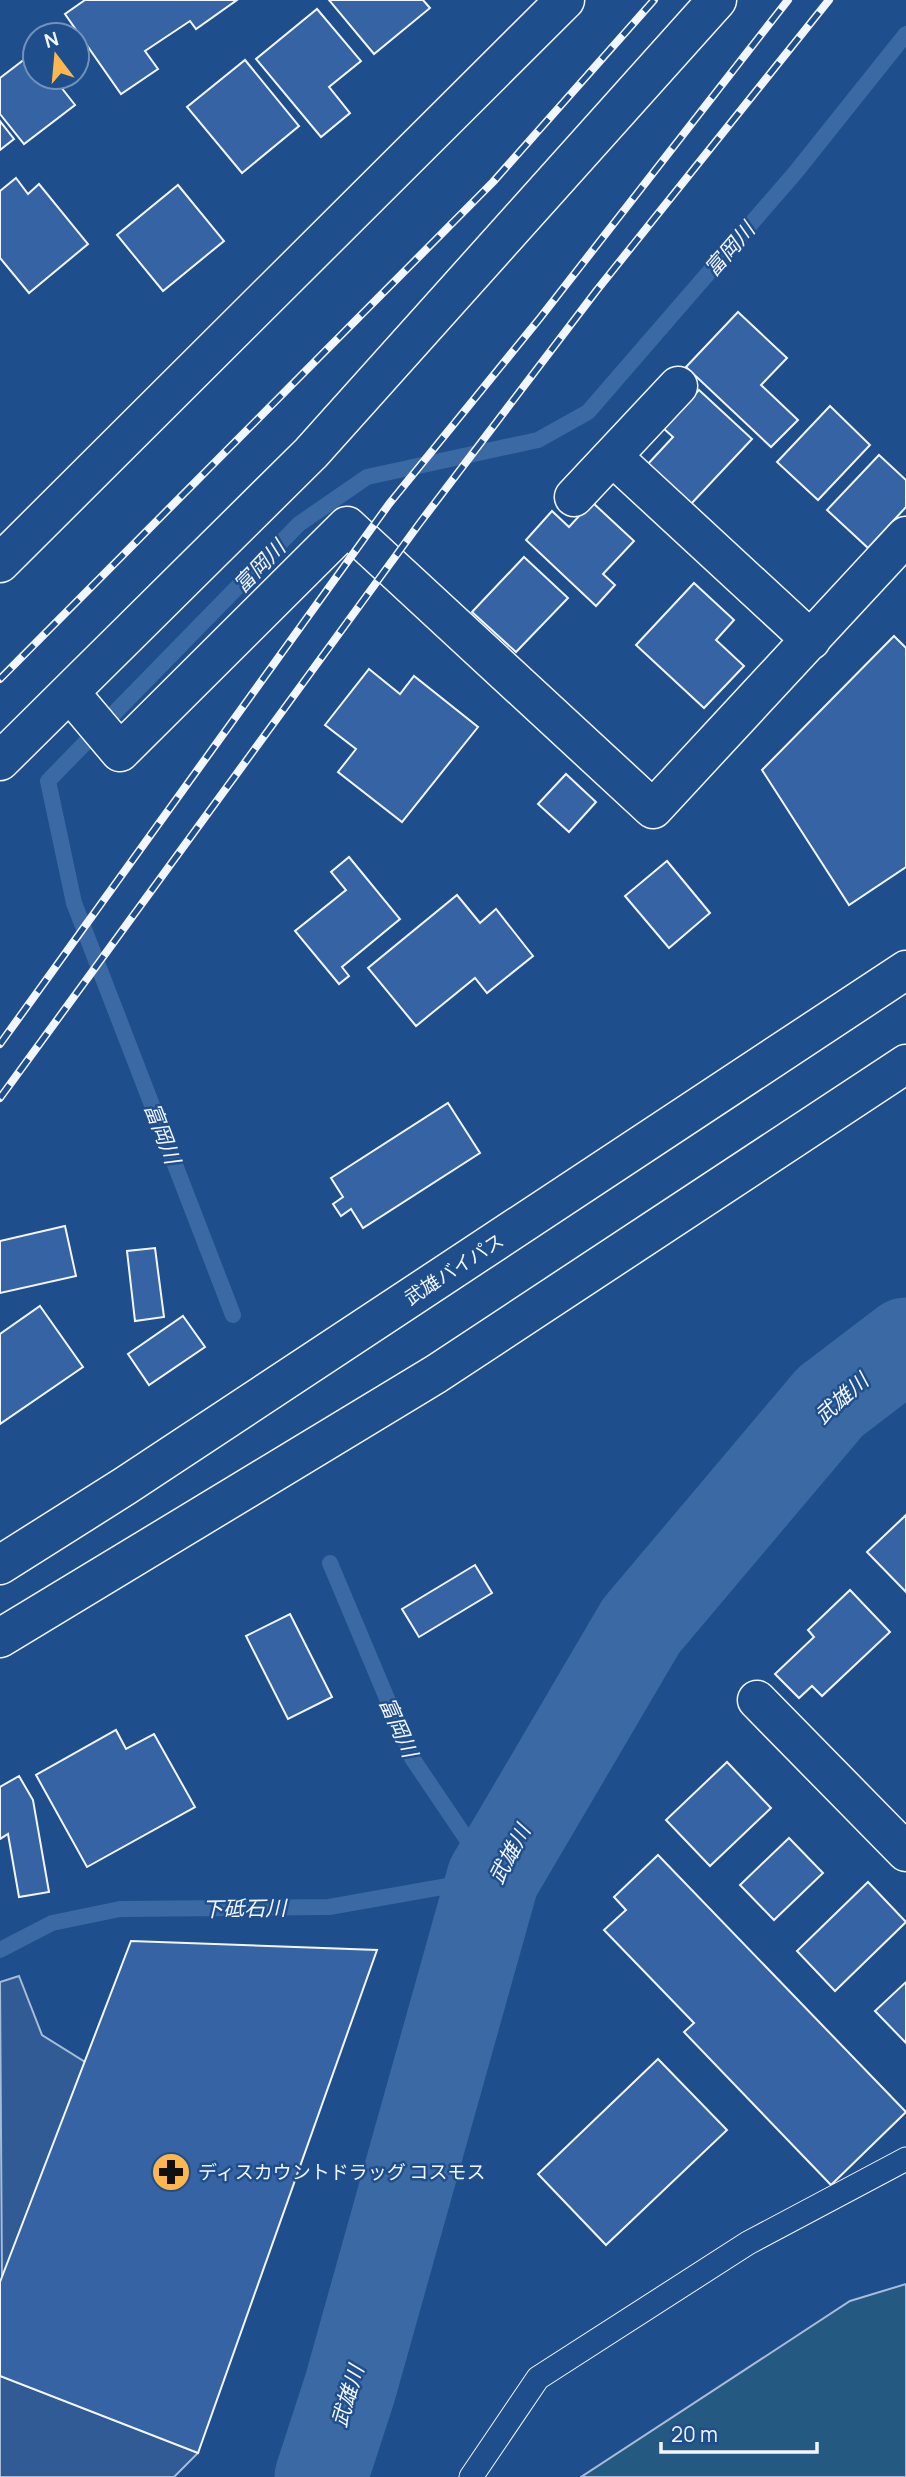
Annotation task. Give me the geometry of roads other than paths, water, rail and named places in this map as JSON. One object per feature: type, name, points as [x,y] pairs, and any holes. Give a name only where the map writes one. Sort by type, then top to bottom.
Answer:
[{"type":"main road","points":[[0,563],[565,0]]},
{"type":"main road","points":[[0,761],[71,694],[312,453],[717,0]]},
{"type":"main road","points":[[574,497],[678,386]]},
{"type":"main road","points":[[613,457],[811,639]]},
{"type":"main road","points":[[71,694],[120,752],[347,526],[653,808],[906,536]]},
{"type":"main road","name":"武雄バイパス","points":[[0,1564],[113,1494],[906,970]]},
{"type":"main road","points":[[0,1638],[436,1374],[906,1064]]},
{"type":"main road","points":[[757,1700],[906,1852]]},
{"type":"lane","points":[[471,2477],[538,2378],[748,2243],[906,2159]]},
{"type":"waterway","name":"富岡川","points":[[233,1315],[74,903],[48,781],[299,524],[367,477],[538,440],[588,412],[795,173],[906,34]]},
{"type":"waterway","name":"武雄川","points":[[321,2477],[350,2388],[493,1878],[641,1626],[830,1402],[906,1344]]},
{"type":"waterway","name":"下砥石川","points":[[0,1950],[52,1923],[120,1909],[329,1907],[493,1878],[412,1758],[330,1563]]},
{"type":"railway","points":[[0,679],[493,182],[654,0]]},
{"type":"railway","points":[[0,1044],[389,504],[540,318],[788,0]]},
{"type":"railway","points":[[0,1098],[419,524],[597,290],[829,0]]},
{"type":"place","name":"ディスカウントドラッグ コスモス","points":[[171,2172]]}]
